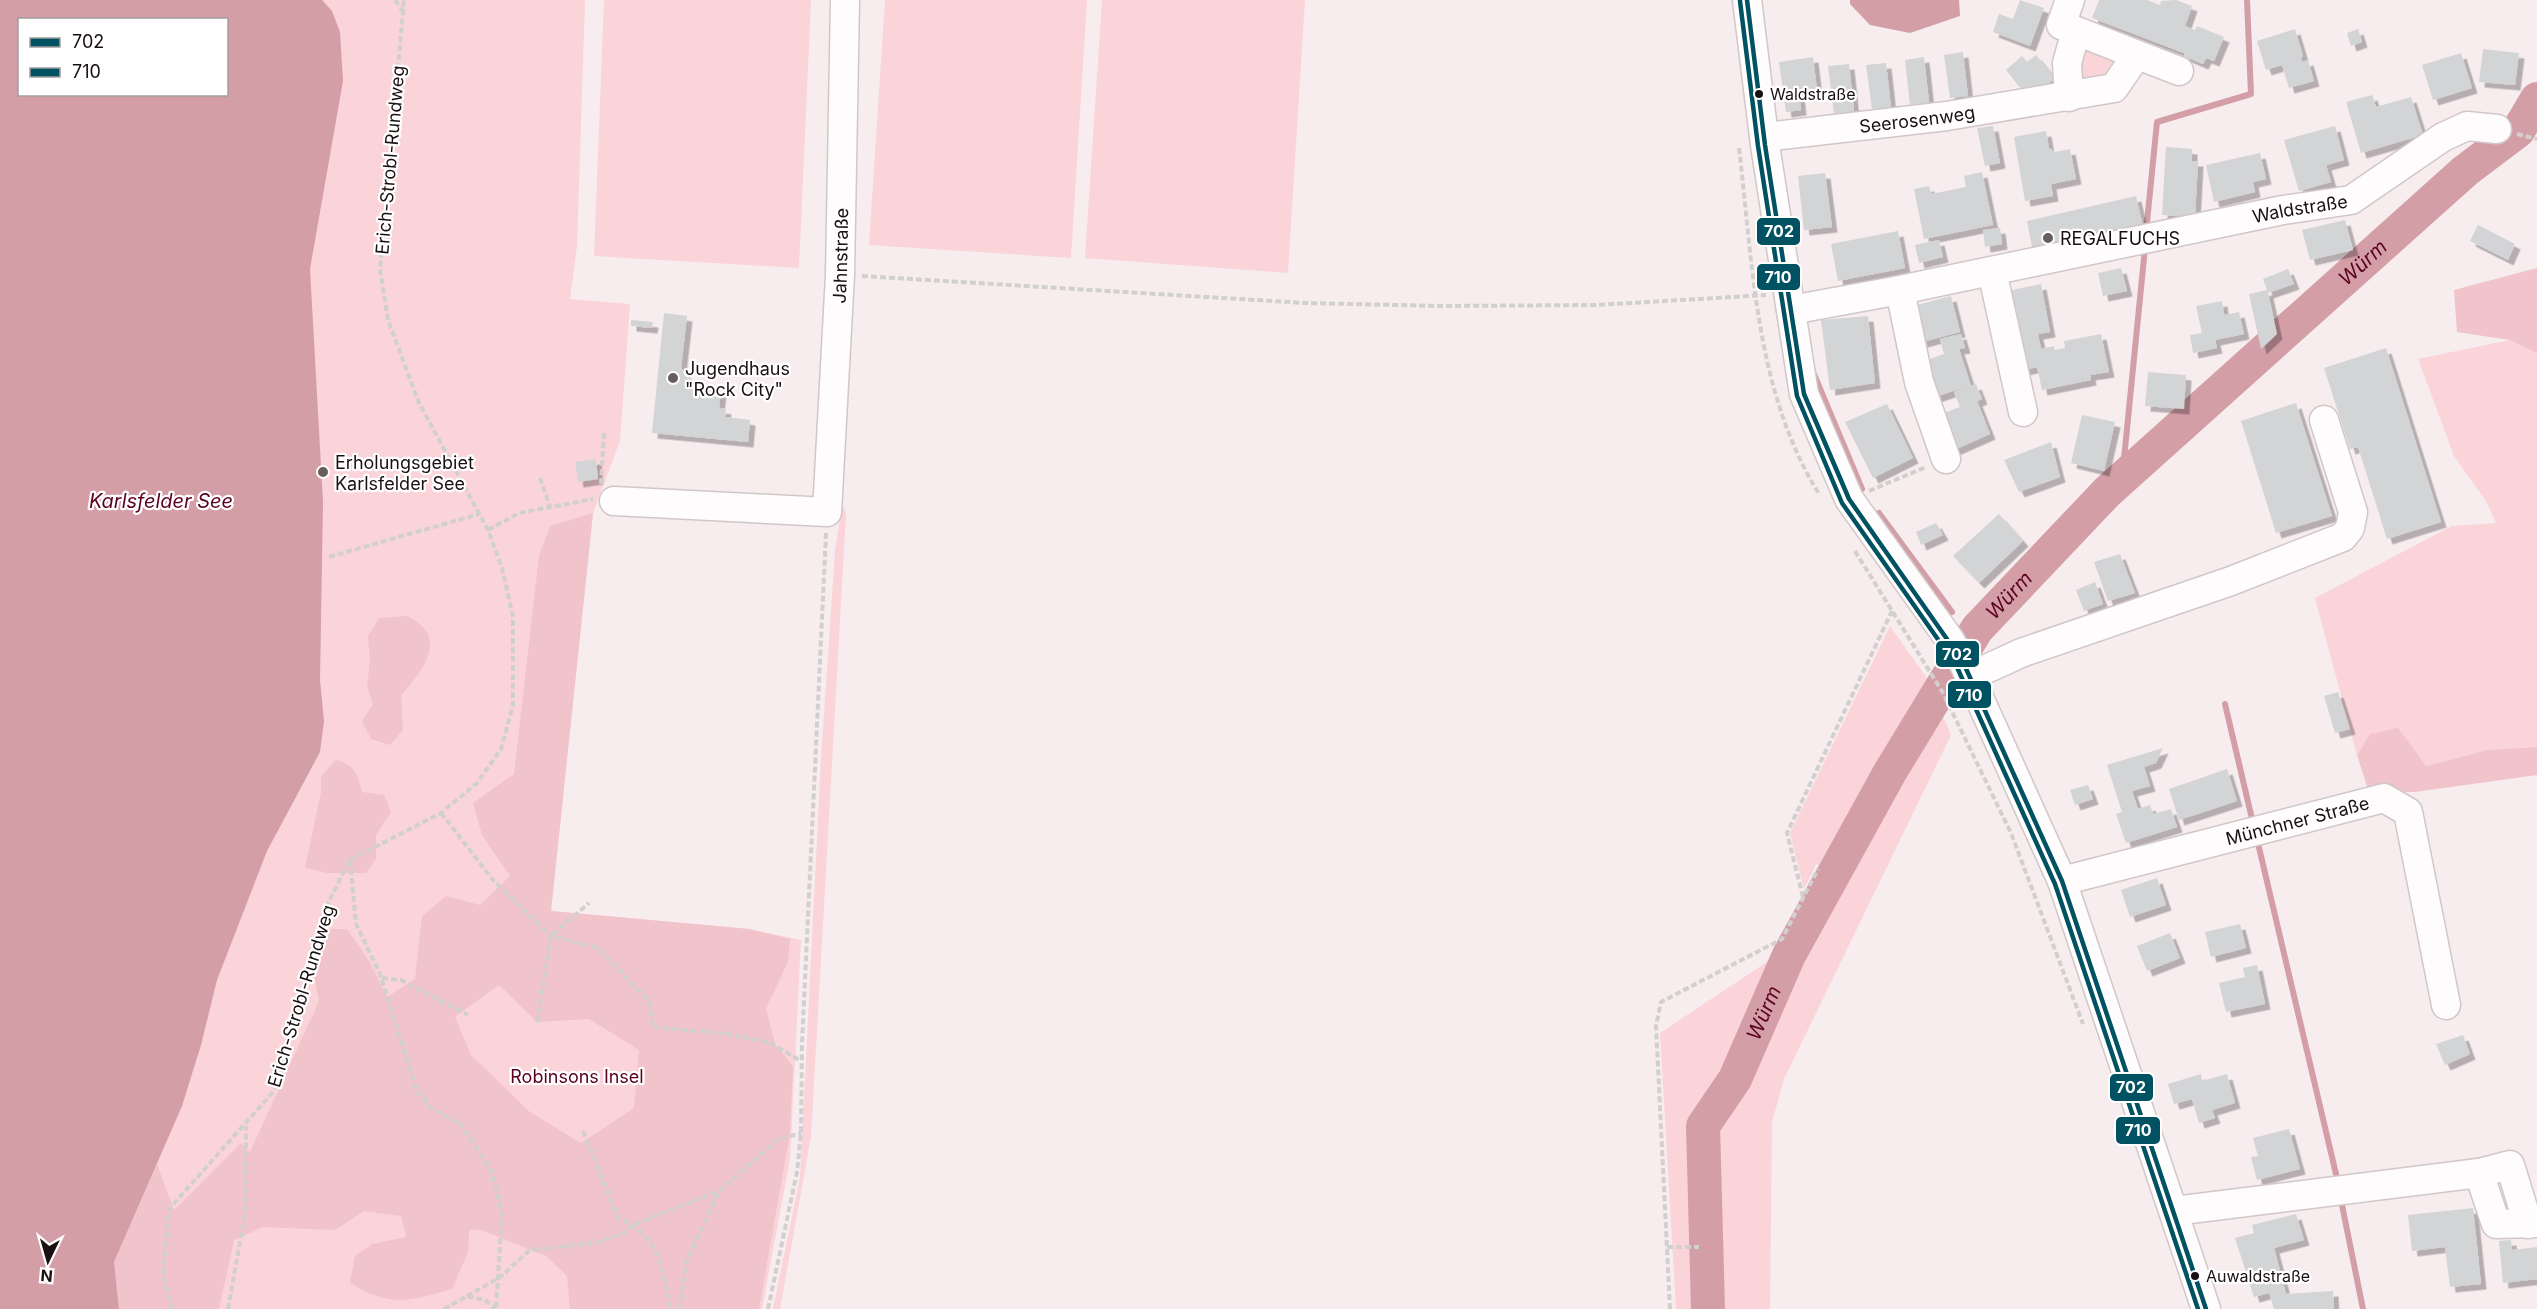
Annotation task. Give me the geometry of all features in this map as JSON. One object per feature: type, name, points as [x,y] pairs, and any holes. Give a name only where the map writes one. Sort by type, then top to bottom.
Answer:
[{"type":"street","name":"Jahnstraße","points":[[827,512],[840,275],[846,0]]},
{"type":"street","points":[[1747,0],[1765,137],[1804,394],[1849,499],[1961,659],[2062,880],[2206,1309]]},
{"type":"street","points":[[2070,0],[2061,25],[2179,71]]},
{"type":"street","points":[[2069,98],[2067,63],[2076,32]]},
{"type":"street","name":"Seerosenweg","points":[[1765,137],[1947,116],[2069,98],[2114,88],[2136,56]]},
{"type":"street","name":"Waldstraße","points":[[1791,310],[1900,290],[2283,210],[2351,200],[2443,137],[2468,126],[2497,129]]},
{"type":"street","points":[[1992,271],[2023,412]]},
{"type":"street","points":[[1900,290],[1919,382],[1946,459]]},
{"type":"street","points":[[1961,659],[2021,652],[2231,581],[2343,537],[2350,528],[2353,512],[2324,420]]},
{"type":"street","points":[[613,499],[827,512]]},
{"type":"street","name":"Münchner Straße","points":[[2062,880],[2384,798],[2408,812],[2446,1005]]},
{"type":"street","points":[[2174,1212],[2479,1173],[2496,1224],[2532,1224]]},
{"type":"path","points":[[395,0],[404,11]]},
{"type":"path","name":"Erich-Strobl-Rundweg","points":[[172,1309],[163,1275],[169,1209],[274,1091],[326,907],[350,860],[441,813],[477,783],[501,749],[513,705],[513,618],[502,568],[488,530],[419,402],[388,320],[380,269],[404,0]]},
{"type":"path","points":[[2531,138],[2537,139]]},
{"type":"path","points":[[840,275],[1305,303],[1597,304],[1757,295]]},
{"type":"path","points":[[604,433],[601,484],[613,499]]},
{"type":"path","points":[[1849,499],[1946,459]]},
{"type":"path","points":[[540,478],[550,507]]},
{"type":"path","points":[[488,530],[519,513],[579,500],[613,499]]},
{"type":"path","points":[[768,1309],[797,1172],[801,1133],[802,1061],[827,512]]},
{"type":"path","points":[[329,556],[479,514]]},
{"type":"path","points":[[1803,898],[1787,833],[1892,611]]},
{"type":"path","points":[[1925,664],[1943,693],[2011,833],[2087,1034]]},
{"type":"path","points":[[441,813],[493,880],[552,936],[598,948],[649,1001],[653,1027],[728,1034],[770,1042],[802,1061]]},
{"type":"path","points":[[350,860],[356,924],[381,978],[416,1089],[431,1108],[460,1124],[492,1172],[502,1213],[496,1309]]},
{"type":"path","points":[[1670,1309],[1656,1026],[1661,1002],[1782,939],[1818,868]]},
{"type":"path","points":[[537,1022],[552,936],[589,903]]},
{"type":"path","points":[[381,978],[401,980],[468,1015]]},
{"type":"path","points":[[228,1309],[246,1209],[246,1125]]},
{"type":"path","points":[[583,1131],[618,1218],[635,1224],[652,1242],[671,1309]]},
{"type":"path","points":[[444,1309],[499,1278],[530,1250],[594,1243],[624,1233],[635,1224],[719,1191],[777,1140],[801,1133]]},
{"type":"path","points":[[679,1309],[687,1261],[719,1191]]},
{"type":"path","points":[[1667,1247],[1699,1247]]},
{"type":"path","points":[[466,1296],[485,1300],[496,1309]]},
{"type":"green space","name":"Robinsons Insel","points":[[0,0],[585,0],[577,246],[570,299],[630,304],[620,441],[593,513],[551,911],[749,929],[801,940],[790,1159],[762,1309],[0,1309]]},
{"type":"green space","points":[[604,0],[811,0],[799,268],[594,256]]},
{"type":"green space","points":[[885,0],[1087,0],[1071,258],[869,245]]},
{"type":"green space","points":[[1102,0],[1305,0],[1288,273],[1085,258]]},
{"type":"green space","points":[[2083,49],[2113,59],[2114,73],[2086,89],[2073,59]]},
{"type":"green space","points":[[2510,340],[2537,353],[2537,747],[2487,750],[2426,766],[2370,734],[2357,755],[2315,598],[2452,526],[2496,523],[2486,501],[2454,456],[2418,359]]},
{"type":"green space","points":[[842,504],[846,514],[811,1137],[780,1309],[773,1309],[800,1177],[821,759],[835,551]]},
{"type":"green space","points":[[1890,626],[1926,677],[1951,735],[1784,1079],[1772,1122],[1770,1309],[1676,1309],[1660,1033],[1767,962],[1784,943],[1824,867],[1816,864],[1804,889],[1790,833]]},
{"type":"shaded area","points":[[2537,268],[2537,353],[2510,340],[2457,332],[2454,290]]},
{"type":"shaded area","points":[[593,513],[551,911],[749,929],[790,939],[788,962],[766,1008],[775,1044],[793,1066],[790,1133],[759,1309],[570,1309],[567,1276],[546,1256],[481,1230],[469,1230],[468,1252],[452,1289],[412,1299],[389,1299],[364,1291],[350,1283],[355,1256],[372,1244],[406,1237],[401,1216],[364,1211],[335,1230],[263,1227],[234,1240],[219,1309],[119,1309],[114,1262],[157,1164],[174,1210],[241,1143],[250,1152],[319,1001],[313,970],[325,929],[347,929],[370,962],[387,997],[415,979],[422,916],[446,896],[480,905],[510,876],[482,835],[473,803],[514,774],[539,556],[550,526]],"holes":[[[499,985],[537,1022],[589,1019],[639,1050],[634,1108],[581,1143],[530,1112],[471,1055],[455,1017]]]},
{"type":"shaded area","points":[[408,616],[424,628],[429,637],[430,646],[419,673],[401,695],[403,730],[390,745],[371,739],[362,721],[373,704],[367,687],[370,661],[368,636],[379,618]]},
{"type":"shaded area","points":[[2398,728],[2426,766],[2487,750],[2537,747],[2537,775],[2415,792],[2369,792],[2357,755],[2370,734]]},
{"type":"shaded area","points":[[336,760],[351,767],[359,780],[362,792],[384,795],[391,812],[376,835],[376,859],[366,873],[327,873],[305,868],[321,792],[321,776]]},
{"type":"water","name":"Karlsfelder See","points":[[0,0],[322,0],[332,11],[340,32],[343,81],[310,269],[323,502],[320,680],[324,721],[320,752],[267,851],[217,980],[201,1045],[182,1106],[114,1262],[119,1309],[0,1309]]},
{"type":"water","points":[[1850,0],[1959,0],[1960,16],[1910,33],[1870,25],[1850,4]]},
{"type":"building","points":[[2020,0],[2044,8],[2030,46],[1993,32],[1999,14],[2013,19]]},
{"type":"building","points":[[2099,0],[2147,0],[2160,5],[2161,1],[2176,0],[2192,6],[2185,26],[2195,30],[2197,26],[2224,37],[2214,61],[2206,58],[2203,64],[2184,56],[2184,53],[2092,18]]},
{"type":"building","points":[[2295,29],[2303,56],[2301,57],[2302,62],[2308,60],[2314,81],[2289,88],[2282,65],[2266,70],[2257,41]]},
{"type":"building","points":[[2358,29],[2362,42],[2351,46],[2347,33]]},
{"type":"building","points":[[2483,49],[2519,53],[2515,85],[2479,82]]},
{"type":"building","points":[[1963,52],[1968,96],[1950,98],[1944,55]]},
{"type":"building","points":[[2461,53],[2472,88],[2433,100],[2422,65]]},
{"type":"building","points":[[2036,55],[2055,78],[2029,99],[2006,70],[2022,56],[2027,62]]},
{"type":"building","points":[[1813,57],[1817,90],[1799,92],[1801,110],[1786,112],[1779,62]]},
{"type":"building","points":[[1924,57],[1929,102],[1910,105],[1905,60]]},
{"type":"building","points":[[1886,63],[1891,107],[1872,109],[1866,65]]},
{"type":"building","points":[[1849,64],[1854,111],[1834,114],[1828,66]]},
{"type":"building","points":[[2372,95],[2376,107],[2411,97],[2423,135],[2361,153],[2346,102]]},
{"type":"building","points":[[1993,126],[2000,163],[1985,166],[1977,128]]},
{"type":"building","points":[[2335,126],[2344,160],[2326,165],[2331,182],[2299,191],[2284,140]]},
{"type":"building","points":[[2046,131],[2049,148],[2055,152],[2070,149],[2076,179],[2051,184],[2053,196],[2025,201],[2014,137]]},
{"type":"building","points":[[2166,147],[2192,149],[2192,161],[2198,161],[2195,217],[2162,215]]},
{"type":"building","points":[[2260,153],[2266,179],[2253,182],[2255,192],[2214,202],[2206,165]]},
{"type":"building","points":[[1982,172],[1993,225],[1924,239],[1914,189],[1929,186],[1931,194],[1966,187],[1964,176]]},
{"type":"building","points":[[1825,173],[1832,227],[1804,230],[1798,176]]},
{"type":"building","points":[[2136,196],[2143,227],[2032,247],[2027,221]]},
{"type":"building","points":[[2345,220],[2353,250],[2310,260],[2302,230]]},
{"type":"building","points":[[2478,225],[2515,244],[2508,260],[2470,241]]},
{"type":"building","points":[[2000,228],[2002,244],[1985,247],[1983,230]]},
{"type":"building","points":[[1898,231],[1905,268],[1838,281],[1831,244]]},
{"type":"building","points":[[1939,240],[1943,257],[1919,263],[1915,245]]},
{"type":"building","points":[[2121,268],[2127,291],[2103,296],[2098,273]]},
{"type":"building","points":[[2288,269],[2294,284],[2268,293],[2277,334],[2261,349],[2249,294],[2267,290],[2263,279]]},
{"type":"building","points":[[2041,284],[2050,332],[2038,334],[2041,349],[2054,346],[2055,350],[2065,348],[2064,341],[2101,334],[2109,372],[2090,375],[2091,380],[2042,390],[2037,367],[2023,370],[2002,292]]},
{"type":"building","points":[[1951,296],[1960,332],[1922,342],[1913,306]]},
{"type":"building","points":[[2222,301],[2224,315],[2239,312],[2244,334],[2215,340],[2217,348],[2193,353],[2190,335],[2202,333],[2196,306]]},
{"type":"building","name":"Jugendhaus \"Rock City\"","points":[[664,313],[687,316],[681,368],[698,389],[721,391],[719,408],[726,409],[725,417],[750,420],[748,442],[652,433]]},
{"type":"building","points":[[1868,316],[1875,383],[1830,390],[1821,320]]},
{"type":"building","points":[[631,320],[653,322],[652,328],[631,326]]},
{"type":"building","points":[[1961,334],[1965,348],[1959,349],[1971,386],[1976,384],[1982,399],[1977,401],[1990,434],[1954,450],[1941,414],[1960,407],[1954,392],[1968,386],[1932,398],[1921,362],[1944,354],[1940,339]]},
{"type":"building","points":[[2386,348],[2441,522],[2387,539],[2358,447],[2350,449],[2324,368]]},
{"type":"building","points":[[2148,372],[2186,375],[2184,409],[2145,406]]},
{"type":"building","points":[[2296,403],[2332,516],[2276,533],[2241,421]]},
{"type":"building","points":[[1887,404],[1913,458],[1873,478],[1845,422]]},
{"type":"building","points":[[2082,415],[2115,422],[2104,471],[2071,463]]},
{"type":"building","points":[[2051,442],[2060,477],[2019,492],[2004,460]]},
{"type":"building","points":[[596,459],[598,479],[578,482],[575,462]]},
{"type":"building","points":[[1999,514],[2023,541],[1979,583],[1953,556]]},
{"type":"building","points":[[1936,523],[1943,535],[1921,545],[1916,532]]},
{"type":"building","points":[[2120,554],[2135,593],[2108,601],[2094,562]]},
{"type":"building","points":[[2095,582],[2103,604],[2084,611],[2076,590]]},
{"type":"building","points":[[2338,692],[2350,729],[2335,733],[2324,696]]},
{"type":"building","points":[[2163,748],[2156,763],[2144,767],[2150,786],[2132,791],[2138,809],[2150,805],[2153,814],[2171,809],[2177,827],[2126,843],[2116,814],[2122,812],[2107,765]]},
{"type":"building","points":[[2227,769],[2237,801],[2179,820],[2169,789]]},
{"type":"building","points":[[2088,785],[2093,799],[2075,805],[2070,790]]},
{"type":"building","points":[[2157,878],[2166,905],[2130,917],[2121,890]]},
{"type":"building","points":[[2240,924],[2246,948],[2211,957],[2205,932]]},
{"type":"building","points":[[2170,933],[2180,958],[2147,971],[2137,946]]},
{"type":"building","points":[[2257,965],[2265,1004],[2226,1012],[2219,983],[2245,977],[2243,968]]},
{"type":"building","points":[[2463,1035],[2470,1054],[2445,1065],[2436,1044]]},
{"type":"building","points":[[2201,1074],[2202,1081],[2227,1074],[2235,1103],[2212,1110],[2215,1118],[2199,1123],[2192,1099],[2174,1104],[2168,1084]]},
{"type":"building","points":[[2289,1129],[2300,1169],[2257,1180],[2251,1157],[2258,1156],[2253,1138]]},
{"type":"building","points":[[2473,1208],[2481,1284],[2450,1287],[2445,1247],[2412,1251],[2408,1215]]},
{"type":"building","points":[[2296,1214],[2304,1240],[2274,1248],[2286,1294],[2333,1291],[2334,1309],[2274,1309],[2269,1293],[2254,1297],[2235,1238],[2254,1233],[2252,1225]]},
{"type":"building","points":[[2511,1240],[2512,1250],[2537,1247],[2537,1279],[2503,1283],[2499,1241]]},
{"type":"waterway","points":[[2146,232],[2157,122],[2251,94],[2247,0]]},
{"type":"waterway","name":"Würm","points":[[1708,1309],[1703,1126],[1735,1079],[1789,955],[1890,772],[1977,629],[2107,492],[2465,171],[2518,131],[2537,99]]},
{"type":"waterway","points":[[2122,479],[2145,248]]},
{"type":"waterway","points":[[1813,372],[1862,489]]},
{"type":"waterway","points":[[1879,513],[1952,612]]},
{"type":"waterway","points":[[2225,704],[2253,823]]},
{"type":"waterway","points":[[2257,839],[2336,1174]]},
{"type":"waterway","points":[[2342,1205],[2363,1309]]},
{"type":"transit line","name":"702","points":[[1747,0],[1765,145],[1804,394],[1849,499],[1963,662],[2062,881],[2206,1309]]},
{"type":"transit line","name":"710","points":[[1740,1],[1758,146],[1797,396],[1842,503],[1956,665],[2055,884],[2198,1309]]},
{"type":"place","name":"Waldstraße","points":[[1759,94]]},
{"type":"place","name":"REGALFUCHS","points":[[2048,238]]},
{"type":"place","name":"Jugendhaus \"Rock City\"","points":[[673,378]]},
{"type":"place","name":"Erholungsgebiet Karlsfelder See","points":[[323,472]]},
{"type":"place","name":"Auwaldstraße","points":[[2195,1276]]}]
